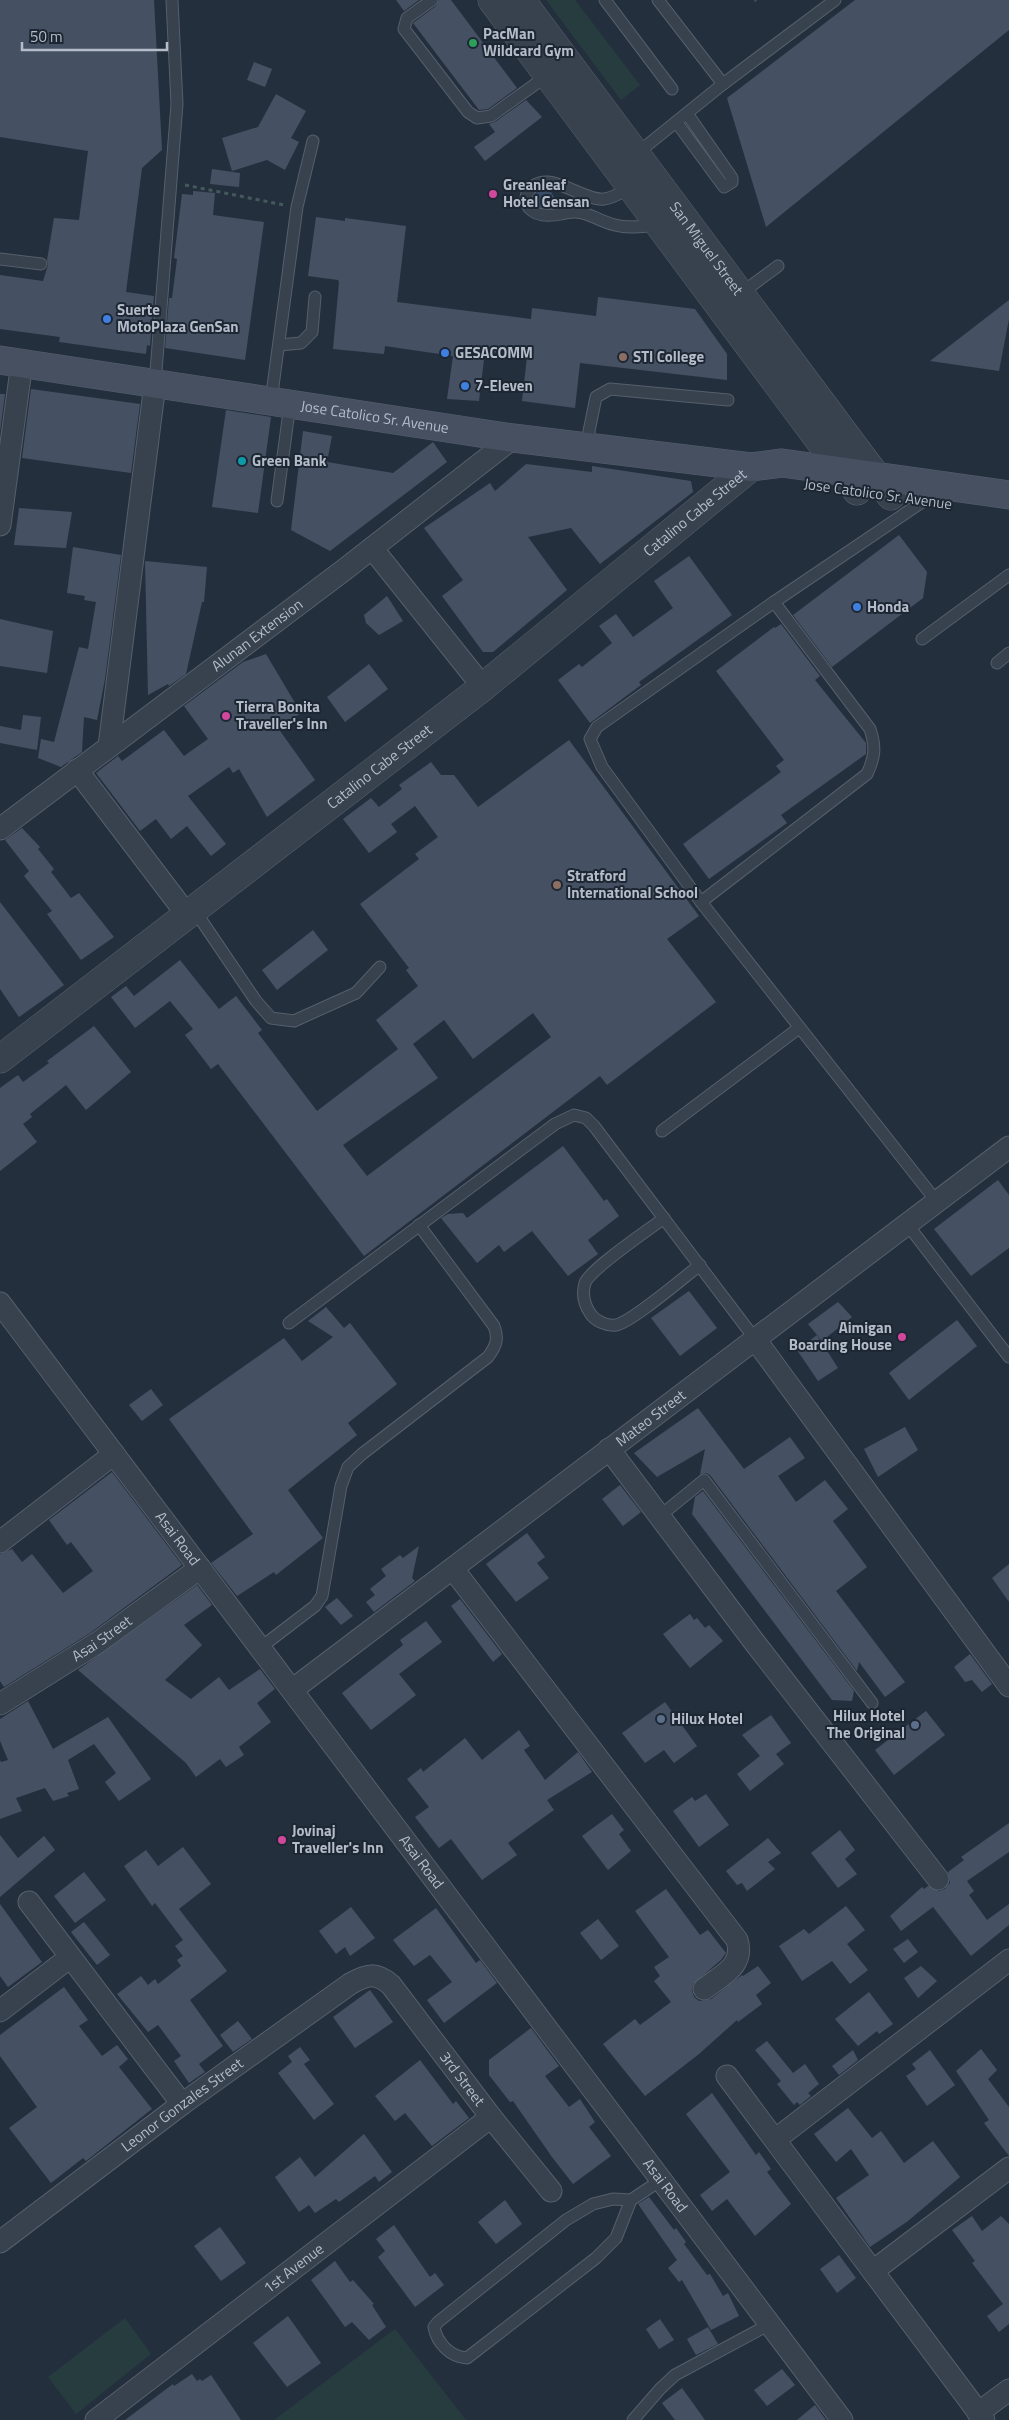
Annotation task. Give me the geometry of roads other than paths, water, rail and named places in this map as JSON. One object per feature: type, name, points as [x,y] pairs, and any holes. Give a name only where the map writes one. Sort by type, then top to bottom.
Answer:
[{"type":"main road","name":"Jose Catolico Sr. Avenue","points":[[11,361],[514,438],[750,467],[778,480],[867,484],[1009,495]]},
{"type":"main road","name":"Jose Catolico Sr. Avenue","points":[[867,484],[925,500],[1009,514]]},
{"type":"street","name":"San Miguel Street","points":[[492,0],[548,75],[629,170],[740,294],[867,484]]},
{"type":"street","name":"San Miguel Street","points":[[521,0],[629,170],[660,224],[867,484]]},
{"type":"street","points":[[0,525],[11,361]]},
{"type":"street","points":[[109,746],[155,384]]},
{"type":"street","name":"Alunan Extension","points":[[0,828],[372,548],[514,438]]},
{"type":"street","name":"Catalino Cabe Street","points":[[0,1059],[191,914],[483,687],[750,467]]},
{"type":"street","points":[[372,548],[483,687]]},
{"type":"street","points":[[76,770],[191,914]]},
{"type":"street","name":"Mateo Street","points":[[292,1690],[1009,1147]]},
{"type":"street","name":"Asai Road","points":[[0,1303],[842,2420]]},
{"type":"street","points":[[755,1339],[1009,1686]]},
{"type":"street","points":[[609,1449],[938,1879]]},
{"type":"street","points":[[0,1542],[114,1454]]},
{"type":"street","name":"Asai Street","points":[[0,1704],[97,1643],[200,1568]]},
{"type":"street","points":[[453,1569],[736,1940],[739,1957],[734,1966],[704,1989]]},
{"type":"street","points":[[29,1902],[69,1958],[182,2104]]},
{"type":"street","points":[[0,2011],[69,1958]]},
{"type":"street","points":[[776,2139],[1009,1960]]},
{"type":"street","name":"3rd Street","points":[[369,1975],[376,1974],[391,1986],[491,2117],[551,2191]]},
{"type":"street","name":"Leonor Gonzales Street","points":[[0,2242],[182,2104],[350,1984],[369,1975]]},
{"type":"street","points":[[727,2076],[776,2139],[981,2416],[1009,2390]]},
{"type":"street","name":"1st Avenue","points":[[96,2420],[491,2117]]},
{"type":"street","points":[[873,2271],[1009,2168]]},
{"type":"lane","points":[[155,384],[177,104],[172,0]]},
{"type":"lane","points":[[432,0],[407,18],[404,29],[468,112],[477,118],[491,116],[548,75]]},
{"type":"lane","points":[[605,0],[672,89]]},
{"type":"lane","points":[[658,0],[724,84]]},
{"type":"lane","points":[[660,224],[636,227],[619,226],[577,210],[545,216],[530,209],[526,203],[526,196],[530,190],[543,182],[560,184],[603,200],[613,197],[629,170],[677,123],[724,84],[835,0]]},
{"type":"lane","points":[[677,123],[724,187],[728,186],[732,182],[732,178],[688,115]]},
{"type":"lane","points":[[277,501],[280,345],[296,207],[313,141]]},
{"type":"lane","points":[[0,260],[41,264]]},
{"type":"lane","points":[[740,294],[778,266]]},
{"type":"lane","points":[[280,345],[301,343],[312,332],[315,297]]},
{"type":"lane","points":[[586,446],[596,397],[610,389],[728,400]]},
{"type":"lane","points":[[925,500],[774,602],[597,727],[590,738],[602,767],[701,902],[798,1028],[937,1202]]},
{"type":"lane","points":[[922,639],[1009,575]]},
{"type":"lane","points":[[701,902],[867,774],[874,760],[875,746],[870,729],[774,602]]},
{"type":"lane","points":[[997,663],[1009,653]]},
{"type":"lane","points":[[191,914],[256,1001],[271,1018],[294,1021],[356,993],[380,967]]},
{"type":"lane","points":[[662,1131],[798,1028]]},
{"type":"lane","points":[[289,1324],[554,1124],[574,1114],[586,1118],[594,1126],[755,1339]]},
{"type":"lane","points":[[664,1218],[595,1271],[586,1282],[584,1299],[590,1314],[603,1324],[617,1325],[700,1265]]},
{"type":"lane","points":[[907,1224],[1009,1357]]},
{"type":"lane","points":[[260,1648],[315,1606],[322,1596],[341,1486],[348,1468],[362,1454],[488,1357],[496,1346],[498,1336],[494,1326],[419,1226]]},
{"type":"lane","points":[[660,1516],[704,1480],[872,1703]]},
{"type":"lane","points":[[631,2200],[613,2199],[593,2204],[566,2220],[438,2322],[434,2327],[441,2343],[451,2353],[467,2358],[596,2258],[616,2238],[631,2200],[661,2180]]},
{"type":"lane","points":[[633,2420],[660,2389],[676,2375],[770,2324]]},
{"type":"water","points":[[540,190],[551,192],[557,202],[553,212],[548,215],[531,203],[532,198]]},
{"type":"place","name":"PacMan Wildcard Gym","points":[[473,43]]},
{"type":"place","name":"Greanleaf Hotel Gensan","points":[[493,194]]},
{"type":"place","name":"Suerte MotoPlaza GenSan","points":[[107,319]]},
{"type":"place","name":"GESACOMM","points":[[445,353]]},
{"type":"place","name":"STI College","points":[[623,357]]},
{"type":"place","name":"7-Eleven","points":[[465,386]]},
{"type":"place","name":"Green Bank","points":[[242,461]]},
{"type":"place","name":"Honda","points":[[857,607]]},
{"type":"place","name":"Tierra Bonita Traveller's Inn","points":[[226,716]]},
{"type":"place","name":"Stratford International School","points":[[557,885]]},
{"type":"place","name":"Aimigan Boarding House","points":[[902,1337]]},
{"type":"place","name":"Hilux Hotel","points":[[661,1719]]},
{"type":"place","name":"Hilux Hotel The Original","points":[[915,1725]]},
{"type":"place","name":"Jovinaj Traveller's Inn","points":[[282,1840]]}]
